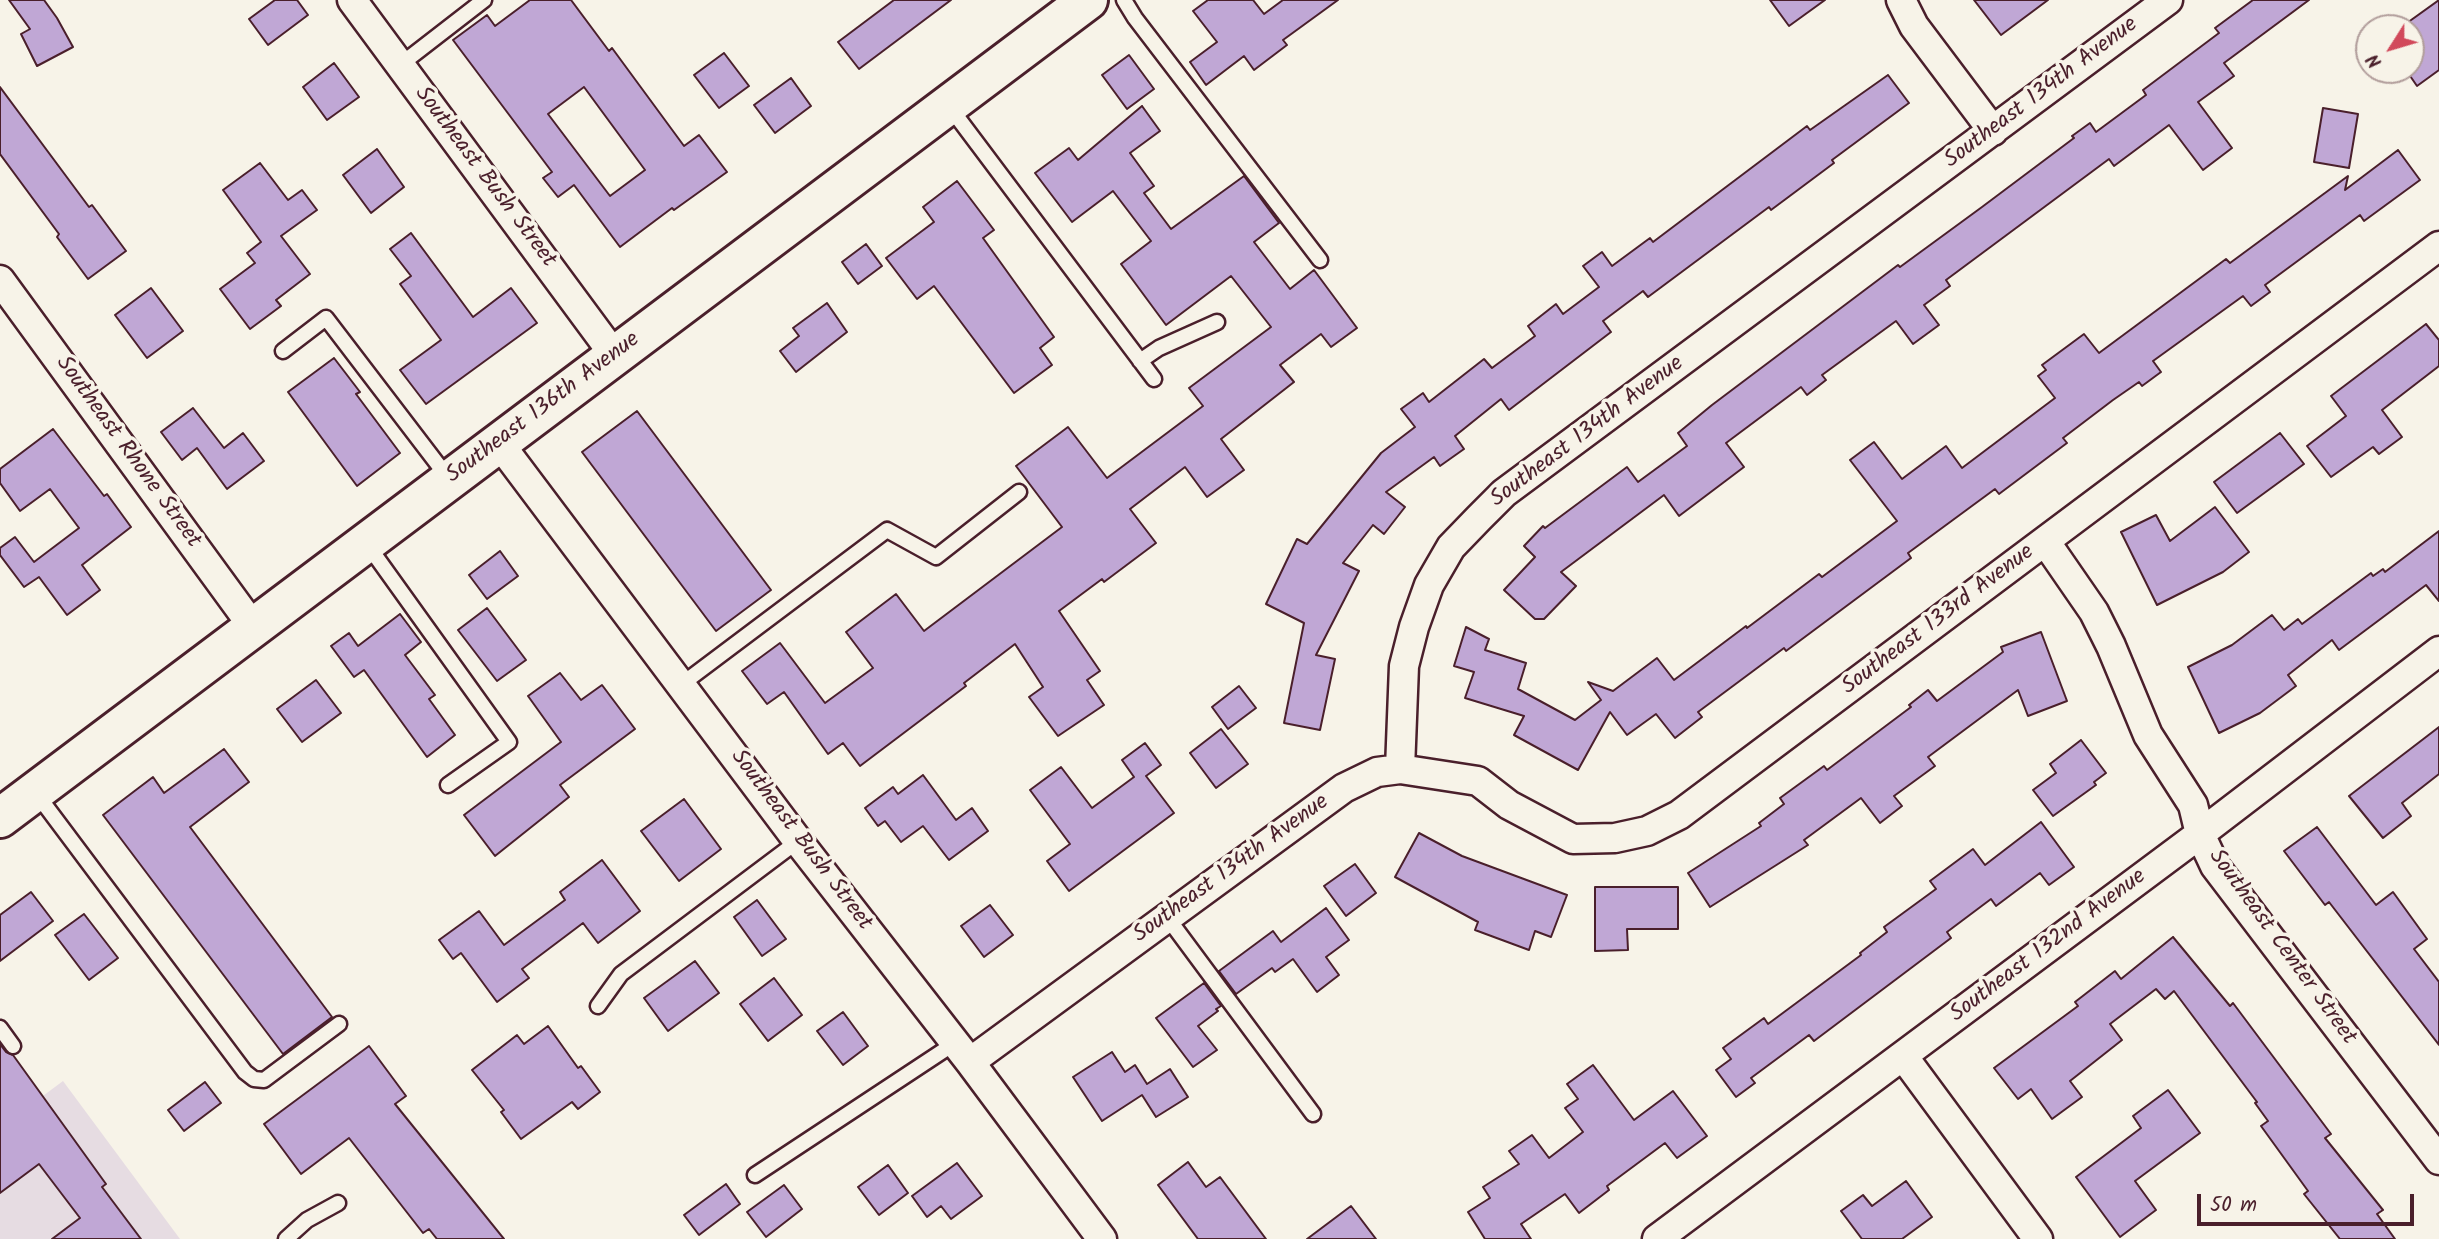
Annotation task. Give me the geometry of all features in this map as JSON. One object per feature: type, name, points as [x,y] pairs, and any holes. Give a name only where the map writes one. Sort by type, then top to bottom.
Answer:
[{"type":"street","name":"Southeast Bush Street","points":[[352,0],[615,356]]},
{"type":"street","name":"Southeast 136th Avenue","points":[[0,818],[1088,0]]},
{"type":"street","points":[[1901,0],[1914,26],[1993,131]]},
{"type":"street","name":"Southeast 134th Avenue","points":[[962,1052],[1167,917],[1344,788],[1377,772],[1400,769],[1404,666],[1414,627],[1429,585],[1451,547],[1479,518],[1504,493],[2168,0]]},
{"type":"street","name":"Southeast 133rd Avenue","points":[[1400,769],[1478,781],[1509,805],[1573,839],[1615,838],[1647,831],[1679,815],[2439,246]]},
{"type":"street","name":"Southeast Rhone Street","points":[[0,280],[254,628]]},
{"type":"street","name":"Southeast Bush Street","points":[[499,443],[1102,1239]]},
{"type":"street","name":"Southeast Center Street","points":[[2045,541],[2094,612],[2148,735],[2193,805],[2200,834],[2215,866],[2439,1160]]},
{"type":"street","name":"Southeast 132nd Avenue","points":[[1657,1239],[2200,834],[2439,651]]},
{"type":"street","points":[[1903,1056],[2038,1239]]},
{"type":"lane","points":[[400,65],[484,0]]},
{"type":"lane","points":[[1124,0],[1320,260]]},
{"type":"lane","points":[[948,105],[1154,379]]},
{"type":"lane","points":[[283,351],[326,318],[450,480]]},
{"type":"lane","points":[[1140,361],[1159,348],[1217,322]]},
{"type":"lane","points":[[682,684],[887,530],[936,557],[1019,492]]},
{"type":"lane","points":[[366,543],[509,742],[448,786]]},
{"type":"lane","points":[[36,792],[245,1072],[254,1079],[264,1080],[339,1024]]},
{"type":"lane","points":[[598,1006],[621,974],[798,841]]},
{"type":"lane","points":[[1167,917],[1313,1114]]},
{"type":"lane","points":[[0,1028],[13,1046]]},
{"type":"lane","points":[[755,1175],[962,1052]]},
{"type":"lane","points":[[286,1239],[307,1220],[338,1203]]},
{"type":"shaded area","points":[[63,1081],[180,1239],[0,1239],[0,1128]]},
{"type":"building","points":[[9,0],[44,0],[73,47],[37,66],[21,34],[30,29]]},
{"type":"building","points":[[275,0],[297,0],[308,15],[268,45],[249,19]]},
{"type":"building","points":[[530,0],[571,0],[609,51],[612,48],[684,146],[699,135],[727,172],[620,247],[574,185],[558,197],[543,178],[552,172],[453,40],[487,15],[495,26]],"holes":[[[584,87],[645,170],[610,196],[548,114]]]},
{"type":"building","points":[[894,0],[951,0],[859,69],[838,42]]},
{"type":"building","points":[[1208,0],[1253,0],[1264,14],[1283,0],[1338,0],[1283,40],[1287,45],[1254,70],[1244,56],[1206,85],[1190,62],[1217,42],[1193,11]]},
{"type":"building","points":[[1770,0],[1825,0],[1789,26]]},
{"type":"building","points":[[1974,0],[2048,0],[2001,35]]},
{"type":"building","points":[[2253,0],[2309,0],[2224,63],[2234,76],[2198,102],[2232,148],[2203,170],[2169,125],[2114,166],[2109,159],[1946,280],[1950,286],[1924,305],[1939,325],[1913,344],[1896,321],[1822,375],[1826,380],[1807,395],[1801,387],[1726,443],[1744,467],[1679,516],[1664,495],[1561,572],[1576,586],[1544,619],[1535,619],[1504,590],[1535,557],[1524,546],[1543,526],[1545,528],[1627,467],[1638,482],[1687,446],[1678,433],[1712,405],[1898,265],[1900,267],[1982,207],[2090,123],[2096,132],[2146,95],[2143,90],[2219,33],[2215,28]]},
{"type":"building","points":[[2439,0],[2439,70],[2425,80],[2425,14],[2420,14]]},
{"type":"building","points":[[724,53],[749,86],[719,108],[694,75]]},
{"type":"building","points":[[1129,55],[1154,89],[1127,109],[1102,75]]},
{"type":"building","points":[[334,63],[359,97],[327,120],[303,87]]},
{"type":"building","points":[[1888,75],[1909,103],[1832,160],[1834,163],[1771,210],[1769,207],[1648,297],[1643,291],[1603,321],[1611,332],[1509,410],[1501,399],[1455,436],[1464,449],[1440,466],[1434,457],[1386,492],[1405,507],[1384,534],[1373,525],[1343,563],[1359,571],[1316,655],[1335,659],[1320,730],[1284,723],[1304,623],[1266,604],[1297,539],[1307,544],[1381,453],[1415,427],[1401,409],[1423,393],[1429,402],[1484,359],[1492,368],[1535,336],[1528,326],[1556,304],[1563,314],[1599,287],[1583,266],[1602,252],[1612,266],[1650,238],[1653,242],[1807,126],[1810,130]]},
{"type":"building","points":[[791,78],[811,106],[775,133],[754,105]]},
{"type":"building","points":[[0,87],[89,207],[92,205],[126,251],[88,279],[57,237],[59,234],[0,154]]},
{"type":"building","points":[[1142,106],[1160,131],[1130,153],[1154,186],[1144,193],[1171,229],[1244,176],[1279,223],[1254,242],[1290,289],[1314,270],[1357,328],[1331,347],[1321,334],[1280,365],[1294,382],[1221,439],[1244,470],[1207,497],[1185,467],[1130,509],[1156,543],[1059,611],[1100,671],[1087,680],[1104,705],[1058,736],[1029,697],[1043,687],[1015,644],[964,683],[966,686],[860,766],[843,743],[828,754],[784,692],[767,704],[742,671],[780,643],[825,703],[873,668],[846,632],[896,594],[924,631],[1062,527],[1016,466],[1068,427],[1107,478],[1203,406],[1189,388],[1271,327],[1231,276],[1166,325],[1121,264],[1151,241],[1113,191],[1072,222],[1035,173],[1069,148],[1078,160]]},
{"type":"building","points":[[2323,108],[2358,114],[2349,168],[2314,162]]},
{"type":"building","points":[[377,149],[404,187],[371,213],[343,175]]},
{"type":"building","points":[[2398,150],[2420,180],[2364,221],[2360,215],[2265,285],[2270,292],[2251,306],[2243,296],[2153,361],[2161,372],[2142,386],[2139,382],[2113,400],[2063,438],[2067,443],[1999,494],[1995,489],[1908,553],[1911,558],[1786,651],[1784,648],[1698,712],[1702,717],[1675,738],[1656,714],[1627,735],[1610,712],[1578,770],[1514,735],[1524,716],[1465,698],[1474,672],[1454,666],[1466,627],[1489,639],[1485,650],[1526,663],[1518,689],[1575,720],[1601,700],[1588,682],[1613,691],[1657,658],[1674,680],[1746,626],[1747,628],[1819,574],[1822,577],[1897,521],[1850,460],[1874,442],[1902,479],[1946,446],[1962,468],[2055,398],[2038,376],[2046,370],[2042,365],[2084,334],[2099,353],[2226,259],[2230,263],[2348,176],[2345,190]]},
{"type":"building","points":[[260,163],[288,200],[302,190],[317,210],[281,236],[310,274],[276,300],[281,306],[250,329],[220,289],[255,263],[247,253],[261,242],[223,190]]},
{"type":"building","points":[[957,181],[994,230],[983,238],[1054,337],[1040,348],[1052,365],[1014,393],[934,286],[917,299],[886,258],[934,222],[923,207]]},
{"type":"building","points":[[411,233],[473,317],[511,288],[537,323],[426,404],[400,370],[441,340],[400,284],[411,276],[390,249]]},
{"type":"building","points":[[866,244],[882,266],[858,284],[842,262]]},
{"type":"building","points":[[151,288],[183,331],[147,358],[115,315]]},
{"type":"building","points":[[827,303],[847,332],[796,372],[780,351],[799,336],[793,328]]},
{"type":"building","points":[[2426,324],[2439,340],[2439,366],[2382,410],[2402,437],[2379,454],[2373,447],[2331,477],[2307,446],[2346,416],[2331,396]]},
{"type":"building","points":[[334,358],[360,392],[356,394],[400,453],[357,486],[288,392]]},
{"type":"building","points":[[193,408],[224,448],[243,433],[264,461],[227,489],[197,448],[182,460],[161,432]]},
{"type":"building","points":[[637,411],[771,590],[716,631],[582,452]]},
{"type":"building","points":[[53,429],[131,527],[82,565],[100,590],[67,615],[39,577],[24,587],[0,555],[0,548],[15,537],[34,562],[79,528],[50,489],[20,511],[0,483],[0,469]]},
{"type":"building","points":[[2280,433],[2304,464],[2237,513],[2214,482]]},
{"type":"building","points":[[2215,507],[2249,552],[2223,572],[2157,605],[2121,532],[2156,515],[2170,541]]},
{"type":"building","points":[[2439,531],[2439,601],[2426,585],[2339,650],[2332,640],[2288,675],[2296,686],[2260,713],[2219,733],[2188,667],[2232,645],[2272,615],[2284,630],[2298,619],[2302,624],[2371,573],[2373,576],[2383,569],[2385,572]]},
{"type":"building","points":[[500,551],[518,576],[487,599],[469,575]]},
{"type":"building","points":[[487,608],[526,660],[497,681],[458,630]]},
{"type":"building","points":[[400,614],[421,642],[405,655],[435,695],[429,699],[455,735],[427,757],[364,670],[354,677],[331,646],[349,633],[358,646]]},
{"type":"building","points":[[2041,632],[2067,701],[2028,716],[2018,690],[1928,757],[1935,766],[1894,796],[1902,806],[1880,823],[1861,798],[1804,840],[1808,845],[1710,907],[1688,873],[1761,826],[1759,823],[1784,804],[1780,798],[1824,766],[1827,770],[1911,707],[1909,705],[1928,690],[1937,701],[2003,652],[2001,647]]},
{"type":"building","points":[[560,673],[581,700],[602,685],[635,729],[560,785],[569,797],[495,856],[464,815],[561,742],[528,696]]},
{"type":"building","points":[[316,680],[341,713],[302,742],[277,709]]},
{"type":"building","points":[[1239,686],[1256,708],[1228,729],[1212,707]]},
{"type":"building","points":[[2439,727],[2439,774],[2402,803],[2411,816],[2383,838],[2349,796]]},
{"type":"building","points":[[1221,729],[1248,764],[1216,788],[1190,753]]},
{"type":"building","points":[[2081,740],[2106,773],[2094,782],[2096,785],[2053,816],[2033,790],[2056,773],[2050,764]]},
{"type":"building","points":[[1145,743],[1161,765],[1146,776],[1174,813],[1069,891],[1047,861],[1070,844],[1030,790],[1061,767],[1092,808],[1134,777],[1122,760]]},
{"type":"building","points":[[224,749],[249,782],[190,827],[332,1017],[283,1054],[103,815],[153,777],[164,793]]},
{"type":"building","points":[[923,775],[956,820],[972,808],[988,831],[949,860],[923,826],[901,842],[885,821],[878,826],[865,808],[893,787],[898,794]]},
{"type":"building","points":[[684,799],[721,849],[679,881],[641,831]]},
{"type":"building","points":[[2041,822],[2074,867],[2049,885],[2040,873],[1996,906],[1991,899],[1947,932],[1951,938],[1814,1041],[1809,1035],[1751,1078],[1755,1083],[1736,1097],[1716,1070],[1731,1059],[1723,1048],[1764,1018],[1768,1024],[1861,955],[1860,953],[1887,932],[1884,927],[1936,889],[1930,881],[1973,849],[1985,865]]},
{"type":"building","points":[[2317,827],[2376,905],[2393,892],[2427,939],[2414,949],[2439,982],[2439,1045],[2329,902],[2325,905],[2284,851]]},
{"type":"building","points":[[1419,833],[1462,856],[1567,895],[1551,937],[1535,931],[1529,950],[1475,930],[1478,922],[1395,877]]},
{"type":"building","points":[[602,860],[640,911],[598,943],[583,923],[522,969],[529,978],[497,1002],[461,953],[453,959],[439,940],[479,911],[504,945],[565,900],[560,892]]},
{"type":"building","points":[[1355,864],[1376,893],[1346,916],[1324,886]]},
{"type":"building","points":[[1595,887],[1678,887],[1678,929],[1627,929],[1628,950],[1595,951]]},
{"type":"building","points":[[31,892],[53,921],[0,961],[0,915]]},
{"type":"building","points":[[757,900],[786,939],[762,956],[734,917]]},
{"type":"building","points":[[990,905],[1013,935],[984,957],[961,926]]},
{"type":"building","points":[[1326,908],[1349,940],[1326,957],[1339,975],[1317,992],[1293,959],[1275,972],[1272,968],[1236,994],[1219,971],[1273,931],[1281,942]]},
{"type":"building","points":[[84,914],[118,958],[89,980],[55,935]]},
{"type":"building","points":[[2173,937],[2230,1006],[2233,1003],[2331,1134],[2325,1138],[2383,1210],[2377,1214],[2395,1239],[2340,1239],[2304,1194],[2308,1191],[2261,1126],[2268,1121],[2255,1103],[2257,1102],[2174,991],[2165,999],[2156,989],[2110,1024],[2122,1040],[2070,1081],[2082,1097],[2052,1119],[2031,1089],[2018,1099],[1994,1068],[2078,1006],[2075,1002],[2115,971],[2121,979]]},
{"type":"building","points":[[695,961],[719,993],[668,1031],[644,998]]},
{"type":"building","points":[[774,978],[802,1015],[768,1041],[740,1004]]},
{"type":"building","points":[[1204,983],[1221,1006],[1198,1026],[1217,1050],[1193,1067],[1156,1018]]},
{"type":"building","points":[[843,1012],[868,1046],[843,1065],[817,1031]]},
{"type":"building","points":[[548,1026],[578,1068],[581,1066],[600,1092],[578,1109],[572,1102],[521,1139],[501,1112],[504,1110],[472,1070],[517,1035],[524,1044]]},
{"type":"building","points":[[0,1044],[6,1052],[13,1055],[106,1184],[102,1187],[141,1239],[52,1239],[80,1218],[39,1164],[0,1193]]},
{"type":"building","points":[[369,1046],[406,1096],[395,1104],[504,1239],[437,1239],[429,1229],[423,1233],[349,1138],[301,1174],[264,1124]]},
{"type":"building","points":[[1112,1052],[1125,1072],[1135,1065],[1147,1084],[1170,1069],[1188,1097],[1156,1117],[1142,1095],[1102,1121],[1073,1077]]},
{"type":"building","points":[[1593,1065],[1634,1120],[1673,1091],[1707,1136],[1677,1158],[1665,1143],[1607,1186],[1609,1190],[1579,1213],[1565,1194],[1521,1224],[1531,1239],[1485,1239],[1468,1212],[1490,1198],[1483,1187],[1519,1164],[1509,1151],[1532,1135],[1549,1158],[1583,1132],[1565,1108],[1578,1099],[1567,1084]]},
{"type":"building","points":[[205,1082],[221,1103],[184,1131],[168,1110]]},
{"type":"building","points":[[2168,1090],[2200,1133],[2135,1181],[2156,1210],[2120,1237],[2076,1177],[2141,1128],[2133,1116]]},
{"type":"building","points":[[1188,1162],[1206,1187],[1220,1177],[1266,1239],[1198,1239],[1158,1185]]},
{"type":"building","points":[[957,1163],[982,1196],[951,1219],[941,1206],[927,1217],[912,1196]]},
{"type":"building","points":[[888,1165],[908,1193],[879,1215],[858,1187]]},
{"type":"building","points":[[1906,1181],[1932,1217],[1902,1239],[1862,1239],[1841,1211],[1863,1195],[1872,1206]]},
{"type":"building","points":[[726,1184],[740,1204],[699,1235],[684,1215]]},
{"type":"building","points":[[784,1185],[802,1209],[766,1237],[747,1212]]},
{"type":"building","points":[[1351,1206],[1376,1239],[1307,1239]]}]
